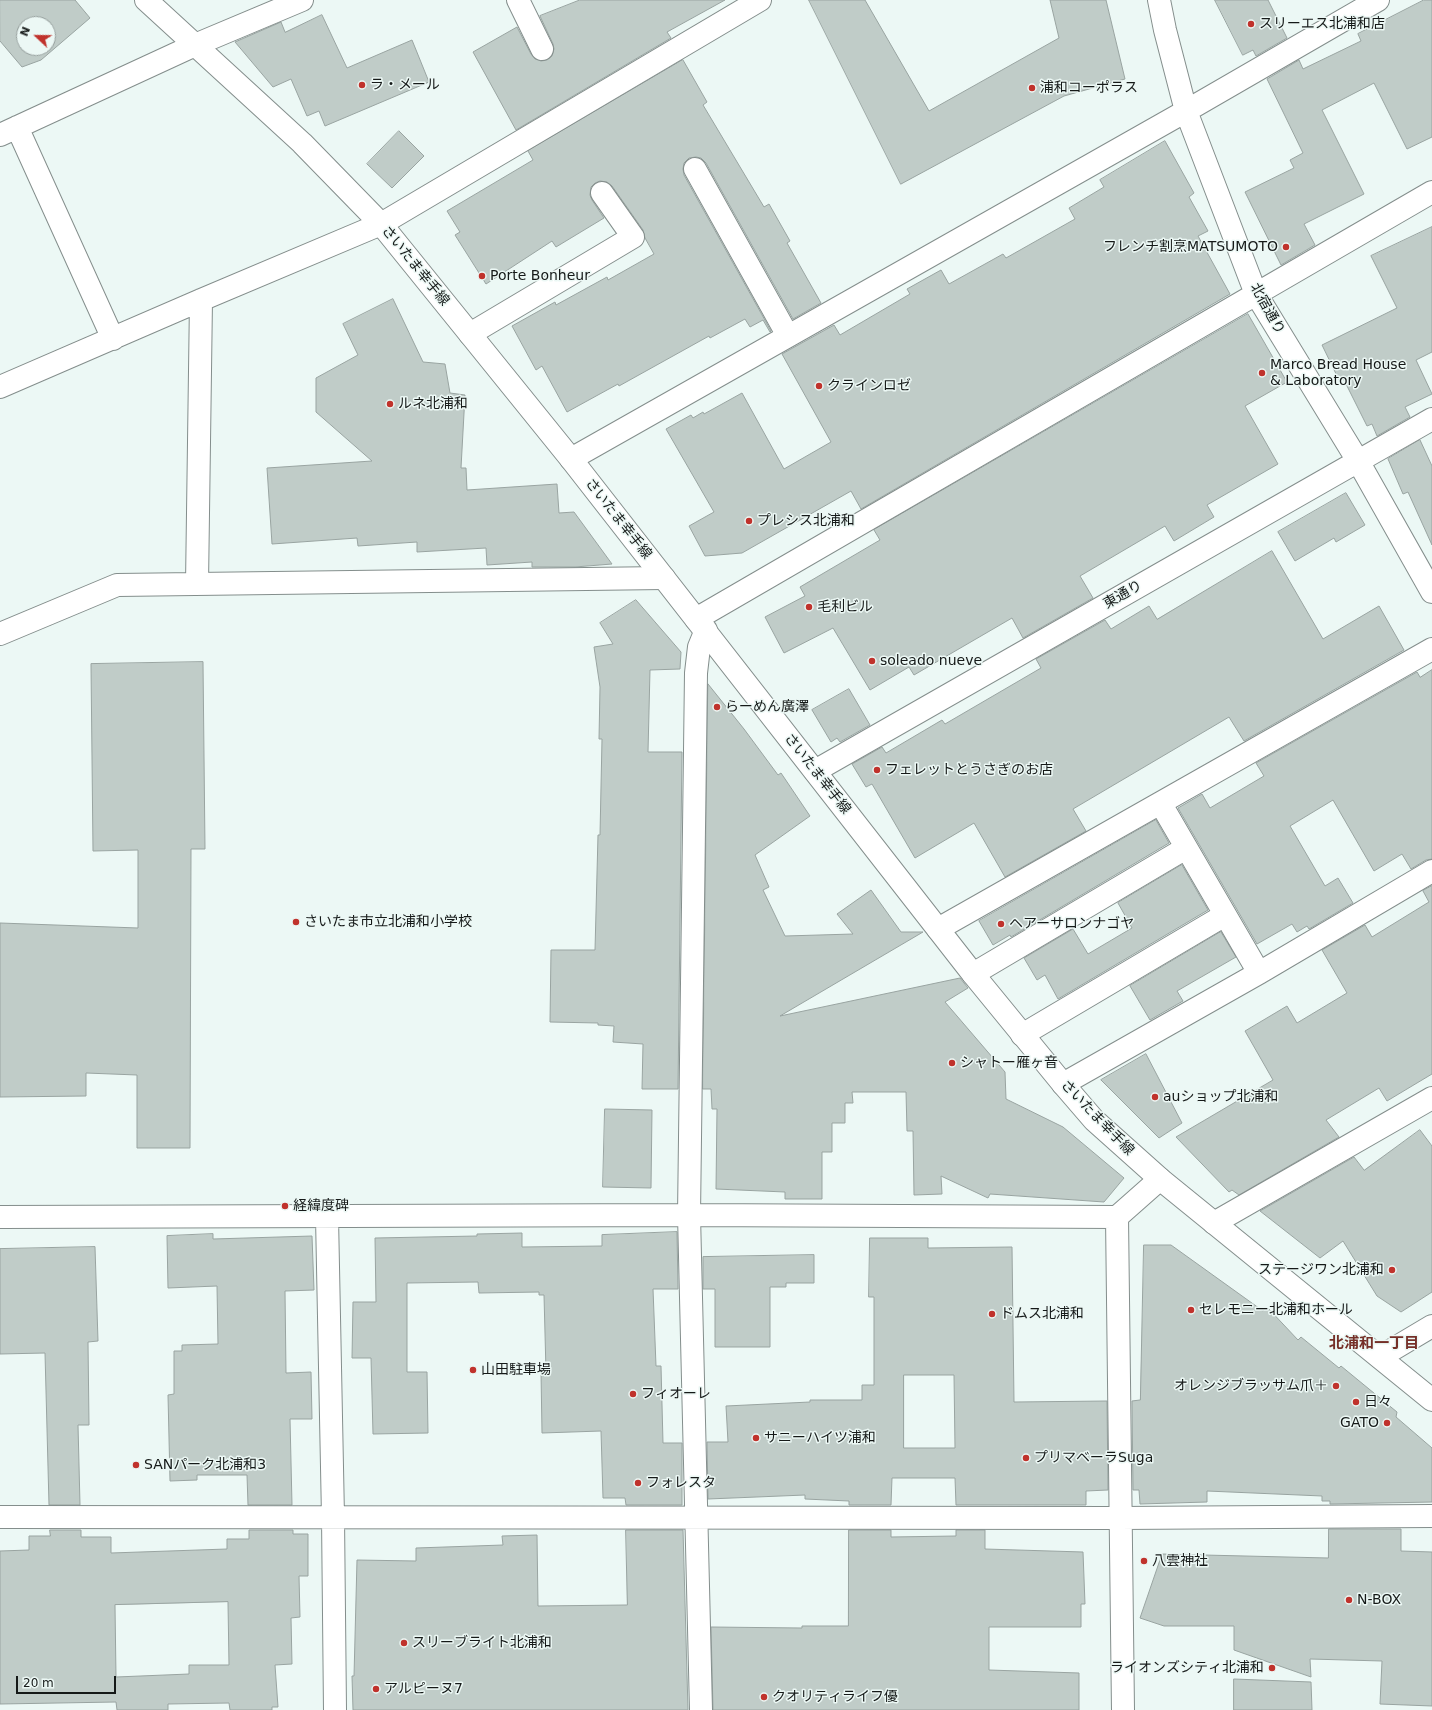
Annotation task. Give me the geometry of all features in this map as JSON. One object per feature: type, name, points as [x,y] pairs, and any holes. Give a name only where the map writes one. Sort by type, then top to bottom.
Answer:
[{"type":"street","name":"さいたま幸手線","points":[[146,0],[302,144],[381,224],[571,459],[973,974],[1062,1084],[1094,1120],[1160,1179],[1432,1400]]},
{"type":"street","points":[[113,339],[9,131],[195,45],[302,0]]},
{"type":"street","points":[[518,0],[542,49]]},
{"type":"street","points":[[0,388],[201,300],[381,224],[760,0]]},
{"type":"street","name":"北宿通り","points":[[1159,0],[1165,30],[1186,111],[1256,294],[1358,461],[1432,592]]},
{"type":"street","points":[[571,459],[1186,111],[1378,0]]},
{"type":"street","points":[[695,169],[788,336]]},
{"type":"street","points":[[700,1710],[697,1517],[689,1216],[696,673],[701,624],[1256,294],[1432,192]]},
{"type":"street","points":[[470,334],[633,237],[602,193]]},
{"type":"street","points":[[197,584],[201,300]]},
{"type":"street","name":"東通り","points":[[815,770],[1432,420]]},
{"type":"street","points":[[0,634],[117,585],[664,578]]},
{"type":"street","points":[[938,930],[1432,649]]},
{"type":"street","points":[[1161,804],[1258,973]]},
{"type":"street","points":[[973,974],[1186,848]]},
{"type":"street","points":[[1062,1084],[1258,973],[1432,871]]},
{"type":"street","points":[[1022,1035],[1225,915]]},
{"type":"street","points":[[1214,1223],[1432,1098]]},
{"type":"street","points":[[0,1217],[1117,1217],[1160,1179]]},
{"type":"street","points":[[327,1217],[335,1710]]},
{"type":"street","points":[[1117,1217],[1123,1710]]},
{"type":"street","points":[[1380,1357],[1432,1326]]},
{"type":"street","points":[[0,1517],[1120,1518],[1432,1516]]},
{"type":"building","points":[[0,0],[75,0],[90,18],[56,47],[56,16],[16,16],[16,56],[46,56],[41,60],[22,67],[0,41]]},
{"type":"building","points":[[580,0],[725,0],[667,32],[671,38],[516,130],[473,52],[517,27],[535,59],[541,61],[547,60],[552,56],[554,49],[540,16]]},
{"type":"building","name":"浦和コーポラス","points":[[809,0],[865,0],[929,111],[1059,38],[1050,0],[1106,0],[1125,79],[1064,96],[901,184]]},
{"type":"building","points":[[1215,0],[1268,0],[1287,38],[1256,56],[1253,50],[1243,55]]},
{"type":"building","points":[[1424,0],[1432,0],[1432,137],[1407,149],[1374,83],[1322,110],[1364,194],[1304,224],[1315,245],[1281,265],[1245,192],[1294,168],[1290,160],[1303,153],[1267,79],[1299,60],[1303,69],[1361,41],[1358,34]]},
{"type":"building","points":[[322,15],[347,68],[412,40],[429,82],[325,126],[319,111],[307,116],[291,79],[273,87],[235,42],[281,22],[285,32]]},
{"type":"building","points":[[683,60],[707,102],[703,105],[764,207],[769,204],[790,241],[787,243],[821,303],[793,319],[706,163],[701,158],[689,158],[684,163],[684,175],[771,331],[770,332],[763,320],[750,327],[745,319],[710,338],[709,336],[619,386],[618,384],[567,412],[542,366],[536,370],[512,326],[555,302],[556,305],[607,277],[608,280],[654,254],[645,238],[643,230],[612,186],[607,182],[600,181],[591,187],[590,195],[604,218],[556,247],[552,241],[486,284],[455,235],[460,232],[447,211],[533,160],[528,151]]},
{"type":"building","points":[[399,131],[424,156],[392,188],[367,164]]},
{"type":"building","points":[[1165,141],[1194,193],[1189,197],[1208,231],[1198,236],[1230,294],[861,509],[851,491],[742,553],[705,556],[689,526],[714,512],[666,429],[691,415],[693,418],[703,412],[704,414],[742,393],[784,469],[831,442],[782,354],[834,325],[840,335],[910,294],[907,289],[941,270],[949,284],[1003,254],[1006,258],[1075,219],[1069,208],[1104,187],[1100,180]]},
{"type":"building","points":[[1432,227],[1432,352],[1416,360],[1432,394],[1405,407],[1410,417],[1377,436],[1372,424],[1367,426],[1343,378],[1339,380],[1322,345],[1397,308],[1371,256]]},
{"type":"building","points":[[393,299],[423,362],[445,364],[450,393],[465,395],[461,468],[466,468],[467,490],[557,484],[559,513],[574,512],[612,564],[575,567],[532,567],[532,562],[487,565],[486,548],[417,552],[417,542],[358,546],[357,538],[272,544],[267,468],[372,461],[316,412],[316,378],[358,355],[343,324]]},
{"type":"building","points":[[1248,314],[1287,382],[1245,406],[1278,464],[1207,505],[1214,517],[1174,541],[1165,526],[1080,576],[1093,598],[1023,638],[1012,618],[914,675],[909,667],[870,690],[833,628],[784,653],[765,617],[805,596],[800,587],[880,540],[874,530]]},
{"type":"building","points":[[1420,440],[1432,466],[1432,545],[1408,492],[1403,494],[1388,459]]},
{"type":"building","points":[[1346,493],[1365,525],[1336,542],[1334,538],[1295,561],[1278,532]]},
{"type":"building","points":[[1272,551],[1323,639],[1379,606],[1404,650],[1244,741],[1229,717],[1073,809],[1086,831],[1005,877],[974,823],[915,858],[872,784],[866,787],[852,764],[882,747],[886,753],[942,720],[945,724],[1041,668],[1036,659],[1105,620],[1111,629],[1149,606],[1157,619]]},
{"type":"building","points":[[636,600],[681,652],[680,669],[650,670],[648,752],[682,752],[678,1089],[642,1089],[643,1044],[613,1042],[614,1026],[598,1025],[598,1023],[550,1022],[551,950],[595,950],[602,739],[599,739],[600,687],[594,647],[613,644],[600,623]]},
{"type":"building","points":[[203,662],[205,849],[191,849],[190,1148],[137,1148],[137,1075],[86,1073],[86,1096],[0,1097],[0,923],[138,928],[138,850],[93,851],[91,664]]},
{"type":"building","points":[[1432,670],[1432,859],[1426,860],[1411,869],[1402,854],[1374,871],[1333,800],[1290,826],[1325,886],[1338,878],[1353,903],[1309,929],[1307,926],[1297,932],[1292,924],[1257,944],[1178,808],[1202,794],[1210,808],[1264,776],[1256,763],[1417,672],[1420,677]]},
{"type":"building","points":[[708,684],[778,775],[781,773],[810,816],[755,855],[769,887],[763,890],[785,936],[853,934],[837,914],[871,890],[901,932],[923,932],[780,1016],[960,978],[968,988],[945,1002],[1005,1072],[1006,1099],[1063,1127],[1124,1178],[1104,1202],[990,1194],[988,1198],[941,1176],[942,1194],[914,1195],[913,1131],[907,1131],[906,1092],[852,1092],[853,1103],[845,1103],[845,1123],[832,1123],[832,1152],[822,1152],[822,1199],[785,1199],[785,1192],[716,1189],[717,1109],[712,1109],[711,1089],[703,1089]]},
{"type":"building","points":[[849,689],[870,725],[840,742],[837,738],[831,742],[812,710]]},
{"type":"building","points":[[1156,820],[1169,843],[1011,937],[1010,935],[993,945],[979,921]]},
{"type":"building","points":[[1182,865],[1208,910],[1058,999],[1045,975],[1037,980],[1024,958],[1073,929],[1088,954],[1132,928],[1118,903]]},
{"type":"building","points":[[1432,886],[1432,1074],[1387,1101],[1379,1088],[1326,1120],[1339,1137],[1239,1195],[1232,1190],[1229,1192],[1176,1137],[1273,1080],[1245,1031],[1287,1006],[1297,1023],[1347,993],[1322,950],[1365,925],[1372,937],[1429,902],[1423,891]]},
{"type":"building","points":[[1221,932],[1236,957],[1177,991],[1183,1001],[1150,1020],[1130,986]]},
{"type":"building","points":[[1146,1054],[1182,1123],[1159,1138],[1101,1080]]},
{"type":"building","points":[[605,1109],[652,1110],[651,1188],[603,1187]]},
{"type":"building","points":[[1420,1130],[1432,1146],[1432,1292],[1401,1312],[1377,1296],[1343,1241],[1320,1258],[1260,1211],[1354,1157],[1364,1170]]},
{"type":"building","points":[[677,1232],[678,1289],[653,1289],[656,1366],[661,1366],[663,1443],[682,1443],[682,1505],[626,1505],[625,1498],[603,1498],[601,1431],[542,1433],[541,1372],[546,1372],[544,1295],[539,1295],[539,1292],[479,1293],[478,1282],[407,1283],[407,1372],[427,1372],[428,1433],[373,1434],[371,1358],[352,1358],[353,1302],[376,1302],[375,1238],[477,1236],[477,1234],[522,1233],[522,1247],[602,1246],[602,1235]]},
{"type":"building","points":[[213,1234],[213,1239],[312,1236],[314,1290],[285,1291],[286,1373],[311,1372],[312,1419],[290,1419],[292,1505],[248,1505],[247,1475],[197,1475],[197,1480],[170,1481],[168,1395],[174,1394],[174,1351],[182,1351],[182,1345],[218,1344],[217,1286],[168,1288],[167,1236]]},
{"type":"building","points":[[870,1238],[928,1238],[928,1248],[1012,1247],[1014,1402],[1107,1401],[1108,1490],[1086,1491],[1086,1505],[956,1505],[955,1478],[892,1478],[891,1505],[849,1505],[849,1501],[805,1499],[805,1495],[708,1499],[707,1442],[728,1442],[726,1406],[810,1402],[810,1400],[862,1400],[862,1385],[874,1385],[874,1297],[869,1297]],"holes":[[[904,1375],[954,1375],[955,1448],[904,1448]]]},
{"type":"building","points":[[1144,1245],[1171,1245],[1263,1311],[1267,1307],[1298,1340],[1301,1337],[1339,1368],[1341,1366],[1397,1412],[1396,1417],[1432,1448],[1432,1502],[1330,1504],[1330,1501],[1322,1501],[1322,1496],[1207,1491],[1207,1502],[1140,1504],[1139,1490],[1133,1490],[1132,1401],[1140,1400]]},
{"type":"building","points":[[95,1247],[98,1341],[88,1342],[89,1425],[78,1425],[80,1505],[49,1505],[45,1353],[0,1354],[0,1249]]},
{"type":"building","points":[[814,1255],[814,1283],[786,1283],[786,1287],[770,1287],[770,1347],[715,1347],[715,1289],[703,1289],[703,1257]]},
{"type":"building","points":[[1329,1529],[1401,1529],[1401,1551],[1432,1552],[1432,1706],[1380,1704],[1382,1661],[1310,1659],[1311,1677],[1234,1650],[1234,1626],[1164,1626],[1140,1618],[1162,1554],[1328,1558]]},
{"type":"building","points":[[50,1530],[81,1530],[81,1537],[111,1537],[111,1553],[227,1549],[227,1539],[249,1539],[249,1530],[293,1530],[293,1534],[308,1534],[308,1576],[299,1576],[300,1617],[291,1618],[292,1664],[275,1665],[278,1707],[272,1707],[272,1710],[230,1710],[229,1703],[168,1704],[168,1710],[117,1710],[116,1702],[0,1704],[0,1551],[29,1550],[29,1536],[50,1536]],"holes":[[[228,1602],[229,1665],[189,1665],[189,1674],[116,1677],[115,1605]]]},
{"type":"building","points":[[626,1530],[683,1530],[688,1710],[353,1710],[352,1676],[354,1676],[357,1560],[416,1561],[416,1548],[503,1545],[502,1536],[537,1535],[538,1606],[627,1605]]},
{"type":"building","points":[[849,1530],[891,1530],[891,1537],[956,1536],[956,1530],[985,1530],[985,1549],[1083,1552],[1085,1604],[1081,1604],[1081,1627],[989,1627],[989,1670],[1079,1673],[1079,1710],[713,1710],[711,1627],[802,1628],[802,1626],[848,1626]]},
{"type":"building","points":[[1234,1679],[1311,1682],[1312,1710],[1234,1710]]},
{"type":"place","name":"スリーエス北浦和店","points":[[1251,24]]},
{"type":"place","name":"ラ・メール","points":[[362,85]]},
{"type":"place","name":"浦和コーポラス","points":[[1032,88]]},
{"type":"place","name":"フレンチ割烹MATSUMOTO","points":[[1286,247]]},
{"type":"place","name":"Porte Bonheur","points":[[482,276]]},
{"type":"place","name":"Marco Bread House & Laboratory","points":[[1262,373]]},
{"type":"place","name":"クラインロゼ","points":[[819,386]]},
{"type":"place","name":"ルネ北浦和","points":[[390,404]]},
{"type":"place","name":"プレシス北浦和","points":[[749,521]]},
{"type":"place","name":"毛利ビル","points":[[809,607]]},
{"type":"place","name":"soleado nueve","points":[[872,661]]},
{"type":"place","name":"らーめん廣澤","points":[[717,707]]},
{"type":"place","name":"フェレットとうさぎのお店","points":[[877,770]]},
{"type":"place","name":"さいたま市立北浦和小学校","points":[[296,922]]},
{"type":"place","name":"ヘアーサロンナゴヤ","points":[[1001,924]]},
{"type":"place","name":"シャトー雁ヶ音","points":[[952,1063]]},
{"type":"place","name":"auショップ北浦和","points":[[1155,1097]]},
{"type":"place","name":"経緯度碑","points":[[285,1206]]},
{"type":"place","name":"ステージワン北浦和","points":[[1392,1270]]},
{"type":"place","name":"セレモニー北浦和ホール","points":[[1191,1310]]},
{"type":"place","name":"ドムス北浦和","points":[[992,1314]]},
{"type":"place","name":"山田駐車場","points":[[473,1370]]},
{"type":"place","name":"オレンジブラッサム爪＋","points":[[1336,1386]]},
{"type":"place","name":"フィオーレ","points":[[633,1394]]},
{"type":"place","name":"日々","points":[[1356,1402]]},
{"type":"place","name":"GATO","points":[[1387,1423]]},
{"type":"place","name":"サニーハイツ浦和","points":[[756,1438]]},
{"type":"place","name":"プリマベーラSuga","points":[[1026,1458]]},
{"type":"place","name":"SANパーク北浦和3","points":[[136,1465]]},
{"type":"place","name":"フォレスタ","points":[[638,1483]]},
{"type":"place","name":"八雲神社","points":[[1144,1561]]},
{"type":"place","name":"N-BOX","points":[[1349,1600]]},
{"type":"place","name":"スリーブライト北浦和","points":[[404,1643]]},
{"type":"place","name":"ライオンズシティ北浦和","points":[[1272,1668]]},
{"type":"place","name":"アルピーヌ7","points":[[376,1689]]},
{"type":"place","name":"クオリティライフ優","points":[[764,1697]]},
{"type":"district","name":"北浦和一丁目","points":[[1374,1344]]}]
